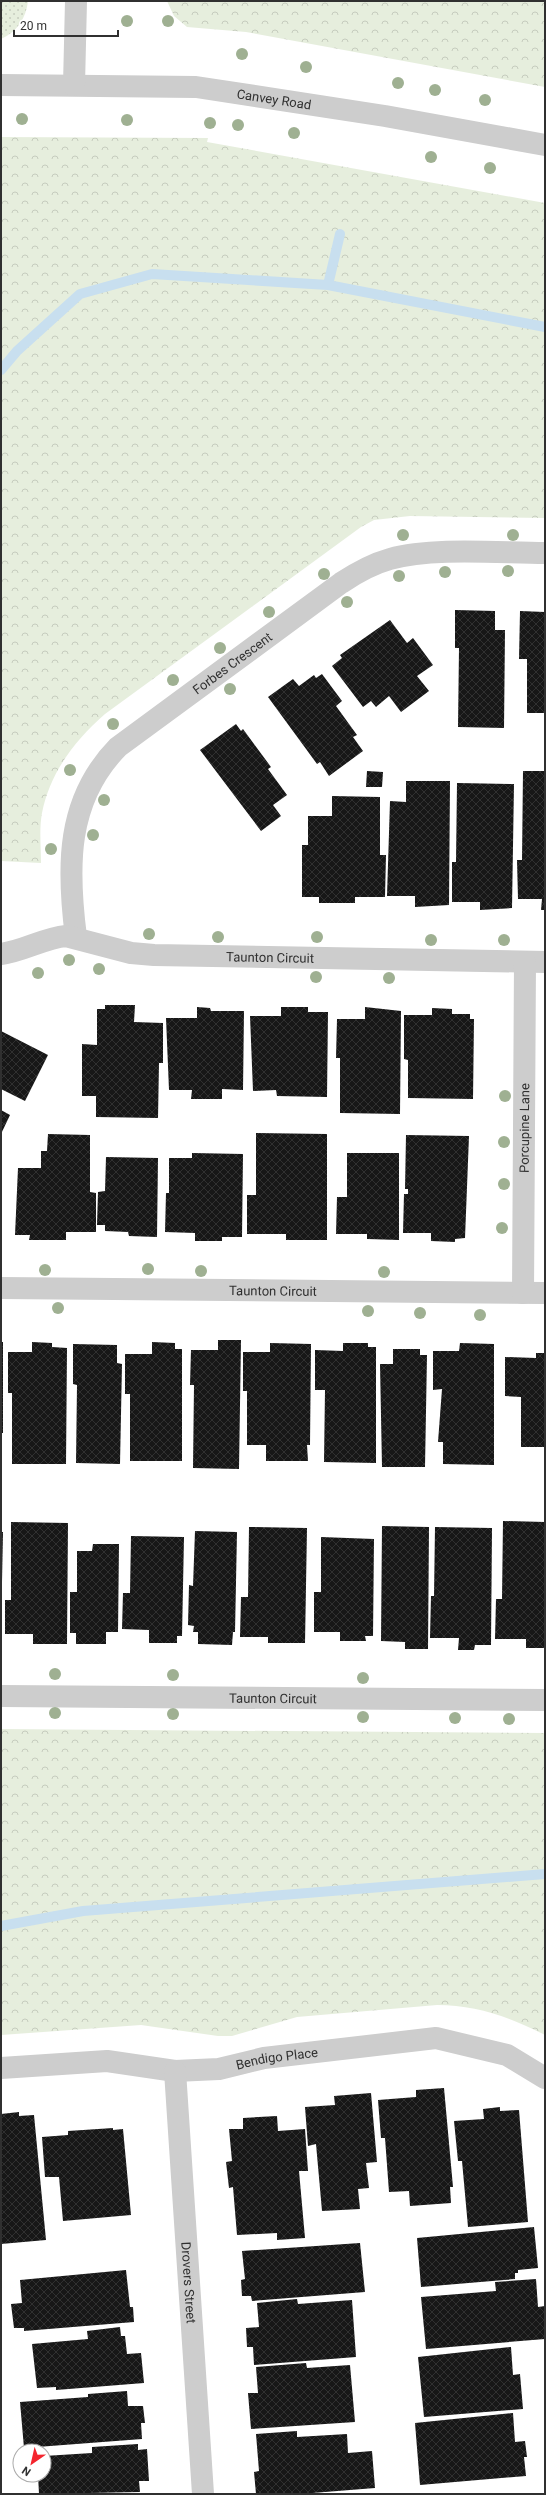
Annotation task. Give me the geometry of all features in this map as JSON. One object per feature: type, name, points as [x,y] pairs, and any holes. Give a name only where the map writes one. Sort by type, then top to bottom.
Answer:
[{"type":"street","points":[[74,85],[76,1]]},
{"type":"street","name":"Canvey Road","points":[[1,85],[196,87],[385,116],[545,145]]},
{"type":"street","name":"Forbes Crescent","points":[[76,937],[72,886],[77,818],[86,790],[94,776],[118,746],[341,583],[369,567],[388,559],[419,553],[545,553]]},
{"type":"street","name":"Taunton Circuit","points":[[1,954],[23,950],[56,937],[76,937],[124,951],[154,955],[535,962]]},
{"type":"street","name":"Porcupine Lane","points":[[522,1293],[535,962]]},
{"type":"street","name":"Taunton Circuit","points":[[1,1288],[545,1293]]},
{"type":"street","name":"Taunton Circuit","points":[[1,1696],[545,1700]]},
{"type":"street","name":"Bendigo Place","points":[[1,2068],[107,2061],[175,2071],[219,2068],[264,2058],[436,2038],[507,2055],[545,2078]]},
{"type":"street","name":"Drovers Street","points":[[175,2071],[203,2494]]},
{"type":"green space","points":[[1,1],[28,1],[20,24],[7,36],[1,39]]},
{"type":"green space","points":[[167,1],[545,1],[545,87],[246,32],[187,27],[174,16]]},
{"type":"green space","points":[[1,137],[208,138],[207,142],[545,203],[545,518],[410,516],[374,520],[361,527],[105,714],[83,735],[57,771],[46,798],[42,813],[40,838],[41,863],[1,861]]},
{"type":"green space","points":[[1,1729],[545,1733],[545,2035],[492,2013],[465,2007],[437,2005],[297,2017],[232,2036],[218,2036],[141,2025],[1,2035]]},
{"type":"building","points":[[455,610],[495,611],[495,630],[505,630],[504,728],[458,727],[459,648],[455,648]]},
{"type":"building","points":[[520,611],[545,612],[545,713],[527,713],[527,659],[519,659]]},
{"type":"building","points":[[390,620],[407,643],[413,638],[433,665],[417,676],[429,691],[401,712],[389,696],[376,707],[371,701],[363,707],[332,666],[342,658],[340,655]]},
{"type":"building","points":[[322,674],[342,701],[336,706],[357,735],[353,737],[363,751],[329,776],[320,762],[317,764],[268,697],[293,679],[299,686],[314,675],[316,678]]},
{"type":"building","points":[[236,724],[241,731],[243,729],[271,767],[268,769],[287,795],[273,805],[281,816],[261,831],[200,750]]},
{"type":"building","points":[[367,771],[383,772],[382,787],[366,787]]},
{"type":"building","points":[[523,771],[545,771],[545,910],[541,910],[542,899],[518,899],[517,860],[522,860]]},
{"type":"building","points":[[406,781],[450,781],[449,905],[415,907],[415,896],[387,896],[390,801],[406,802]]},
{"type":"building","points":[[457,783],[514,784],[512,908],[480,910],[480,902],[452,902],[452,862],[456,862]]},
{"type":"building","points":[[332,796],[380,797],[380,855],[386,855],[385,897],[355,897],[355,903],[319,903],[319,897],[302,897],[302,845],[308,845],[308,816],[332,816]]},
{"type":"building","points":[[105,1005],[135,1005],[134,1022],[163,1023],[163,1063],[159,1063],[158,1118],[96,1117],[96,1096],[82,1096],[82,1044],[97,1045],[97,1009],[105,1009]]},
{"type":"building","points":[[197,1007],[210,1008],[211,1011],[244,1011],[243,1090],[222,1089],[222,1099],[191,1099],[192,1090],[169,1090],[166,1018],[197,1018]]},
{"type":"building","points":[[281,1007],[308,1007],[308,1012],[328,1012],[327,1097],[277,1096],[276,1090],[253,1091],[250,1016],[281,1016]]},
{"type":"building","points":[[365,1007],[401,1011],[400,1114],[340,1113],[340,1058],[336,1058],[337,1019],[365,1019]]},
{"type":"building","points":[[432,1008],[452,1009],[452,1014],[470,1014],[470,1019],[474,1019],[473,1099],[408,1098],[408,1060],[404,1059],[404,1015],[432,1015]]},
{"type":"building","points":[[1,1031],[48,1055],[25,1101],[1,1089]]},
{"type":"building","points":[[1,1110],[10,1115],[1,1134]]},
{"type":"building","points":[[256,1133],[327,1134],[327,1240],[286,1240],[286,1234],[247,1234],[247,1195],[256,1195]]},
{"type":"building","points":[[48,1134],[90,1135],[90,1192],[96,1193],[96,1232],[66,1232],[66,1240],[29,1240],[30,1235],[15,1235],[18,1168],[41,1168],[41,1151],[47,1151]]},
{"type":"building","points":[[406,1135],[469,1136],[465,1238],[455,1239],[455,1242],[431,1241],[431,1233],[403,1233],[404,1194],[408,1194],[408,1189],[405,1189]]},
{"type":"building","points":[[192,1153],[243,1154],[242,1237],[222,1237],[222,1241],[195,1241],[195,1233],[165,1232],[166,1193],[169,1193],[169,1158],[192,1158]]},
{"type":"building","points":[[347,1153],[399,1153],[399,1240],[367,1239],[367,1234],[336,1234],[337,1197],[347,1197]]},
{"type":"building","points":[[106,1157],[158,1158],[157,1237],[129,1236],[128,1232],[105,1231],[105,1225],[97,1225],[98,1192],[105,1191]]},
{"type":"building","points":[[218,1340],[241,1340],[239,1469],[193,1468],[194,1385],[190,1385],[191,1350],[218,1350]]},
{"type":"building","points":[[1,1342],[3,1342],[3,1433],[1,1433]]},
{"type":"building","points":[[32,1342],[52,1343],[52,1347],[67,1348],[66,1464],[12,1464],[12,1393],[8,1393],[8,1352],[32,1352]]},
{"type":"building","points":[[152,1342],[175,1343],[175,1349],[182,1349],[182,1461],[130,1461],[130,1394],[125,1394],[125,1354],[152,1354]]},
{"type":"building","points":[[270,1343],[311,1344],[310,1445],[307,1445],[308,1461],[266,1461],[266,1445],[247,1445],[247,1391],[243,1391],[243,1352],[270,1352]]},
{"type":"building","points":[[343,1343],[368,1343],[368,1347],[376,1347],[376,1463],[324,1462],[325,1390],[315,1390],[315,1350],[343,1351]]},
{"type":"building","points":[[460,1343],[494,1344],[494,1465],[443,1464],[443,1442],[438,1442],[442,1389],[433,1390],[433,1351],[459,1351]]},
{"type":"building","points":[[73,1344],[117,1345],[117,1363],[122,1364],[120,1464],[76,1463],[77,1385],[73,1384]]},
{"type":"building","points":[[393,1349],[420,1349],[420,1355],[427,1355],[425,1467],[382,1467],[380,1364],[393,1364]]},
{"type":"building","points":[[536,1353],[545,1353],[545,1447],[521,1447],[521,1397],[505,1396],[505,1357],[536,1358]]},
{"type":"building","points":[[503,1521],[545,1522],[545,1648],[526,1648],[526,1639],[495,1639],[496,1599],[502,1599]]},
{"type":"building","points":[[11,1522],[68,1523],[67,1644],[33,1644],[33,1634],[5,1634],[5,1600],[11,1600]]},
{"type":"building","points":[[382,1526],[429,1527],[428,1649],[405,1649],[405,1642],[381,1641]]},
{"type":"building","points":[[249,1527],[307,1528],[305,1643],[268,1643],[268,1637],[240,1637],[241,1597],[248,1597]]},
{"type":"building","points":[[435,1527],[492,1528],[491,1645],[475,1645],[474,1650],[458,1650],[459,1638],[430,1638],[431,1596],[434,1596]]},
{"type":"building","points":[[195,1531],[237,1532],[235,1632],[233,1632],[232,1645],[198,1644],[198,1632],[193,1632],[194,1626],[188,1625],[189,1585],[193,1586]]},
{"type":"building","points":[[1,1532],[3,1532],[2,1582],[1,1582]]},
{"type":"building","points":[[131,1536],[184,1537],[182,1636],[177,1636],[177,1643],[149,1643],[149,1630],[122,1629],[123,1593],[130,1593]]},
{"type":"building","points":[[321,1537],[374,1539],[373,1636],[365,1636],[366,1641],[340,1641],[340,1632],[314,1632],[314,1592],[321,1592]]},
{"type":"building","points":[[93,1544],[119,1544],[118,1632],[106,1632],[106,1644],[76,1644],[76,1633],[70,1633],[70,1592],[77,1592],[77,1551],[92,1551]]},
{"type":"building","points":[[444,2088],[453,2187],[450,2187],[451,2203],[410,2206],[409,2191],[389,2192],[385,2138],[381,2138],[378,2100],[416,2097],[416,2090]]},
{"type":"building","points":[[371,2093],[377,2162],[366,2163],[369,2188],[358,2189],[360,2209],[322,2211],[316,2144],[308,2146],[305,2107],[335,2105],[334,2096]]},
{"type":"building","points":[[500,2107],[500,2111],[519,2110],[528,2222],[468,2227],[462,2161],[458,2161],[454,2121],[484,2119],[483,2109]]},
{"type":"building","points":[[19,2112],[19,2116],[34,2115],[46,2240],[1,2244],[1,2114]]},
{"type":"building","points":[[277,2116],[278,2131],[305,2129],[308,2171],[299,2171],[305,2238],[277,2240],[277,2233],[237,2235],[233,2187],[229,2188],[226,2162],[232,2161],[229,2129],[243,2129],[243,2118]]},
{"type":"building","points":[[113,2128],[113,2130],[123,2129],[131,2215],[63,2221],[59,2177],[45,2177],[42,2137],[68,2135],[68,2131]]},
{"type":"building","points":[[534,2227],[538,2268],[518,2270],[518,2273],[515,2273],[515,2279],[421,2287],[417,2238]]},
{"type":"building","points":[[360,2243],[365,2292],[252,2301],[251,2296],[242,2296],[241,2280],[245,2279],[242,2251]]},
{"type":"building","points":[[126,2270],[130,2307],[133,2307],[134,2322],[24,2331],[24,2328],[14,2328],[11,2304],[22,2303],[20,2280]]},
{"type":"building","points":[[536,2279],[538,2307],[545,2306],[545,2339],[426,2349],[421,2297],[496,2291],[495,2282]]},
{"type":"building","points":[[297,2299],[298,2304],[352,2300],[356,2357],[254,2365],[253,2347],[247,2347],[246,2328],[259,2327],[257,2303]]},
{"type":"building","points":[[120,2327],[121,2336],[125,2336],[127,2354],[141,2353],[144,2383],[56,2390],[56,2387],[37,2388],[32,2344],[88,2339],[87,2331]]},
{"type":"building","points":[[511,2347],[513,2375],[520,2374],[523,2409],[424,2417],[418,2357]]},
{"type":"building","points":[[306,2363],[307,2368],[350,2365],[355,2422],[251,2429],[248,2393],[258,2393],[256,2367]]},
{"type":"building","points":[[127,2391],[128,2406],[143,2406],[145,2423],[141,2423],[142,2439],[52,2446],[52,2443],[24,2443],[20,2402],[88,2397],[88,2394]]},
{"type":"building","points":[[513,2413],[515,2442],[525,2441],[527,2457],[524,2457],[526,2476],[420,2485],[415,2423]]},
{"type":"building","points":[[297,2431],[297,2437],[347,2434],[348,2453],[372,2451],[375,2488],[300,2494],[256,2494],[254,2472],[259,2471],[256,2434]]},
{"type":"building","points":[[138,2444],[138,2450],[147,2449],[149,2481],[139,2481],[140,2492],[39,2494],[38,2483],[52,2483],[52,2456],[92,2453],[92,2447]]},
{"type":"waterway","points":[[1,370],[17,351],[80,294],[152,274],[328,285],[340,234]]},
{"type":"waterway","points":[[328,285],[545,327]]},
{"type":"waterway","points":[[1,1926],[83,1911],[545,1874]]}]
